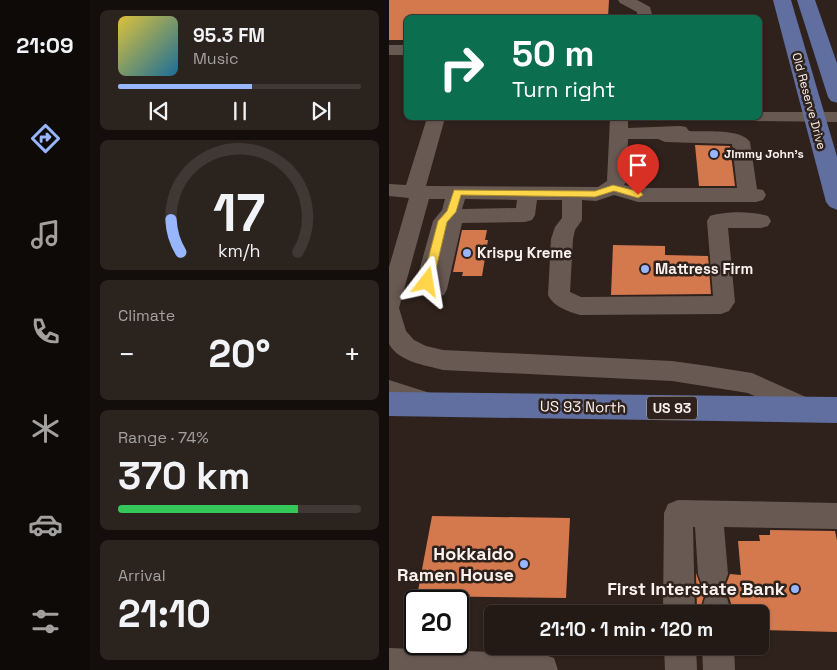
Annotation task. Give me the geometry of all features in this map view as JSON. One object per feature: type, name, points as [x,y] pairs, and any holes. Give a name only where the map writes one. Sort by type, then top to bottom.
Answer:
[{"type":"main road","name":"Old Reserve Drive","points":[[782,0],[837,202]]},
{"type":"main road","name":"Old Reserve Drive","points":[[806,0],[837,97]]},
{"type":"main road","name":"US 93 North","points":[[389,401],[428,404],[837,410]]},
{"type":"lane","points":[[621,0],[621,15]]},
{"type":"lane","points":[[625,0],[645,10],[645,15]]},
{"type":"lane","points":[[389,50],[404,50]]},
{"type":"lane","points":[[762,116],[814,118],[837,116]]},
{"type":"lane","points":[[389,306],[436,120]]},
{"type":"lane","points":[[613,188],[617,181],[619,126],[665,134],[674,131],[747,131]]},
{"type":"lane","points":[[389,190],[595,194],[613,188],[638,195],[752,195],[741,142],[737,139],[665,136]]},
{"type":"lane","points":[[457,192],[451,212],[443,221],[427,282],[436,289],[451,223],[455,218],[465,214],[525,215],[528,193]]},
{"type":"lane","points":[[572,194],[571,220],[565,227],[562,240],[559,295],[567,301],[580,306],[721,305],[724,302],[724,297],[717,220],[761,220]]},
{"type":"lane","points":[[389,311],[391,326],[398,342],[417,354],[443,360],[672,371],[752,383],[808,410]]},
{"type":"lane","points":[[679,605],[678,514],[837,516]]},
{"type":"lane","points":[[708,514],[713,574]]},
{"type":"lane","points":[[680,655],[681,670]]},
{"type":"lane","points":[[718,655],[719,670]]},
{"type":"lane","points":[[389,664],[542,670]]},
{"type":"building","points":[[389,0],[609,0],[608,15],[404,15],[404,40],[389,40]]},
{"type":"building","points":[[695,145],[730,146],[735,186],[699,186]]},
{"type":"building","points":[[462,230],[487,230],[485,240],[488,240],[482,276],[462,276],[463,272],[453,272]]},
{"type":"building","points":[[613,245],[665,246],[665,255],[708,256],[711,294],[611,295]]},
{"type":"building","points":[[432,516],[570,518],[566,598],[469,597],[469,590],[418,590]]},
{"type":"building","points":[[770,530],[835,531],[838,545],[838,632],[769,630],[769,605],[731,605],[729,597],[717,591],[704,596],[701,605],[697,605],[696,573],[701,587],[712,591],[725,587],[730,574],[741,575],[738,541],[760,541],[759,535],[770,535]]},
{"type":"place","name":"Jimmy John's","points":[[714,154]]},
{"type":"place","name":"Krispy Kreme","points":[[467,253]]},
{"type":"place","name":"Mattress Firm","points":[[645,269]]},
{"type":"place","name":"Hokkaido Ramen House","points":[[524,564]]},
{"type":"place","name":"First Interstate Bank","points":[[795,589]]},
{"type":"route","points":[[427,282],[443,221],[451,212],[457,192],[595,194],[613,188],[638,195]]}]
